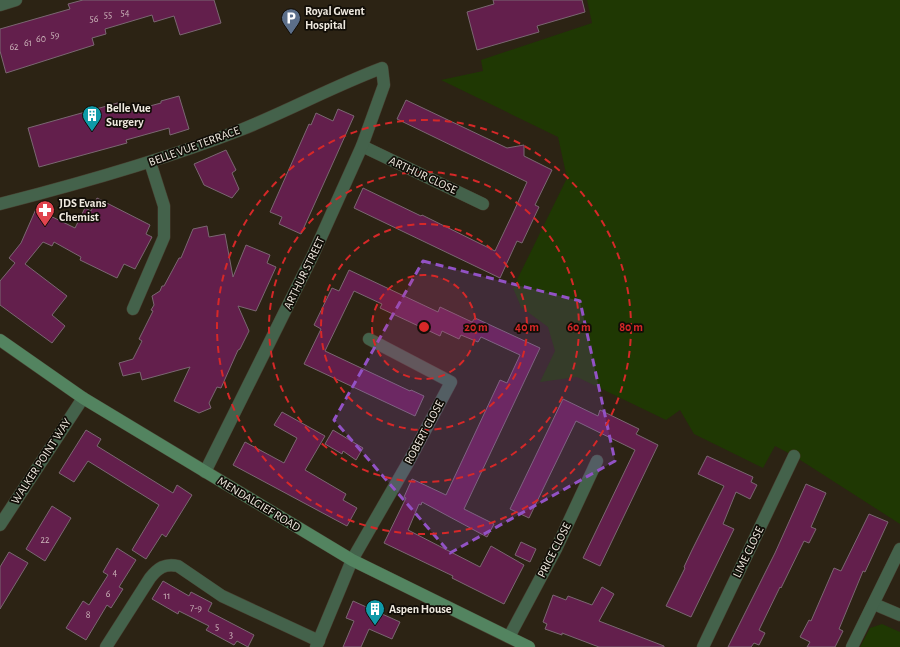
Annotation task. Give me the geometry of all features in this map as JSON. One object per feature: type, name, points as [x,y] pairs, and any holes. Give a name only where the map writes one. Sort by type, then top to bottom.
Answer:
[{"type":"street","points":[[0,5],[16,0]]},
{"type":"street","name":"ARTHUR STREET","points":[[205,472],[313,255],[362,146],[384,85],[382,68]]},
{"type":"street","name":"BELLE VUE TERRACE","points":[[0,204],[51,191],[150,162],[244,128],[350,80],[382,68]]},
{"type":"street","name":"ARTHUR CLOSE","points":[[362,146],[483,204]]},
{"type":"street","points":[[133,309],[164,237],[164,206],[150,162]]},
{"type":"street","name":"ROBERT CLOSE","points":[[352,560],[409,461],[450,382],[369,339]]},
{"type":"street","name":"MENDALGIEF ROAD","points":[[0,340],[83,398],[352,560],[529,647]]},
{"type":"street","name":"WALKER POINT WAY","points":[[0,525],[83,398]]},
{"type":"street","name":"LIME CLOSE","points":[[703,647],[794,456]]},
{"type":"street","name":"PRICE CLOSE","points":[[508,637],[556,549],[597,461]]},
{"type":"street","points":[[852,647],[900,549]]},
{"type":"street","points":[[106,647],[155,571],[170,564],[178,566],[222,596],[317,644],[352,560]]},
{"type":"street","points":[[874,604],[900,615]]},
{"type":"highlighted area","points":[[423,261],[580,301],[615,461],[450,553],[334,420]]},
{"type":"green space","points":[[587,0],[900,0],[900,524],[794,456],[775,446],[763,468],[694,434],[680,410],[666,420],[577,377],[540,382],[555,351],[548,327],[521,307],[513,288],[567,178],[558,137],[441,80],[483,71],[481,60],[592,23]]},
{"type":"green space","points":[[882,624],[900,632],[900,647],[860,647],[870,628]]},
{"type":"building","points":[[83,0],[214,0],[221,23],[180,35],[174,16],[154,22],[152,15],[105,29],[106,34],[92,38],[94,45],[6,73],[0,51],[0,29],[70,9],[68,4]]},
{"type":"building","points":[[493,0],[582,0],[585,12],[537,26],[539,32],[477,50],[467,12],[494,4]]},
{"type":"building","name":"Belle Vue Surgery","points":[[179,96],[189,129],[170,135],[169,128],[126,140],[127,143],[39,167],[28,128],[121,102],[124,113],[161,103],[161,101]]},
{"type":"building","points":[[406,100],[507,148],[524,145],[524,156],[552,170],[535,205],[539,207],[522,243],[517,241],[500,278],[354,208],[363,188],[495,251],[527,182],[397,119]]},
{"type":"building","points":[[338,109],[354,116],[301,234],[279,224],[282,217],[270,212],[309,124],[311,125],[316,113],[333,121]]},
{"type":"building","points":[[226,150],[236,170],[232,173],[239,189],[232,198],[204,185],[194,164]]},
{"type":"building","points":[[97,198],[150,225],[146,234],[152,237],[135,269],[124,264],[117,278],[80,260],[81,257],[54,242],[52,246],[43,242],[25,264],[67,296],[52,315],[65,326],[52,343],[0,305],[0,281],[15,263],[9,258],[21,243],[36,209],[75,228],[85,208],[91,211]]},
{"type":"building","points":[[207,226],[209,237],[225,234],[233,277],[246,245],[270,255],[267,263],[276,267],[256,311],[238,306],[249,331],[240,349],[238,350],[221,388],[217,387],[209,403],[211,408],[199,413],[174,401],[190,367],[142,380],[140,372],[123,376],[119,363],[133,359],[142,341],[139,339],[153,311],[151,310],[154,305],[152,296],[160,291],[162,286],[164,286],[179,258],[181,258],[193,229]]},
{"type":"building","points":[[349,270],[438,312],[440,307],[472,322],[475,318],[540,348],[464,509],[494,524],[487,537],[422,502],[421,505],[419,504],[408,530],[480,567],[491,546],[524,565],[504,604],[452,578],[453,576],[384,543],[406,498],[404,497],[412,479],[446,495],[500,380],[507,383],[520,355],[481,337],[478,342],[461,335],[459,339],[442,331],[440,336],[380,308],[382,304],[354,291],[325,351],[410,391],[411,390],[424,396],[415,416],[304,364],[321,329],[314,325],[332,288],[339,291]]},
{"type":"building","points":[[563,399],[598,416],[600,410],[639,429],[636,434],[658,445],[600,566],[583,558],[635,450],[576,421],[529,518],[510,509]]},
{"type":"building","points":[[282,412],[325,436],[305,470],[346,494],[343,500],[357,508],[347,526],[233,465],[245,442],[284,463],[297,438],[274,425]]},
{"type":"building","points":[[86,430],[101,439],[97,446],[173,493],[177,485],[192,495],[166,537],[162,534],[146,559],[132,550],[159,505],[88,461],[74,482],[59,473]]},
{"type":"building","points":[[333,430],[363,448],[356,460],[343,451],[342,454],[325,444]]},
{"type":"building","points":[[707,456],[753,477],[751,482],[757,485],[750,499],[736,492],[723,524],[734,529],[691,617],[666,606],[724,486],[698,474]]},
{"type":"building","points":[[806,484],[826,493],[811,527],[816,529],[809,543],[804,541],[781,588],[780,587],[759,630],[765,633],[759,645],[754,643],[751,647],[728,647],[775,553]]},
{"type":"building","points":[[52,506],[71,518],[45,561],[26,549]]},
{"type":"building","points":[[869,514],[888,522],[865,572],[863,571],[839,629],[843,631],[835,647],[807,647],[810,642],[800,637],[809,620],[811,621],[834,568],[841,571]]},
{"type":"building","points":[[521,542],[536,549],[530,562],[515,555]]},
{"type":"building","points":[[117,548],[136,560],[119,587],[123,589],[111,608],[107,605],[86,640],[66,628],[83,601],[89,605],[108,575],[103,572]]},
{"type":"building","points":[[9,552],[28,563],[0,609],[0,567]]},
{"type":"building","points":[[163,581],[189,596],[191,592],[212,603],[208,611],[254,635],[248,647],[237,641],[234,645],[206,630],[209,626],[179,611],[178,614],[152,599]]},
{"type":"building","points":[[602,587],[614,594],[599,621],[664,647],[599,647],[562,633],[562,635],[545,629],[547,624],[543,622],[553,595],[566,600],[568,596],[592,605]]},
{"type":"building","name":"Aspen House","points":[[353,601],[400,622],[392,639],[369,629],[361,647],[343,647],[354,621],[346,618]]},
{"type":"place","name":"Royal Gwent Hospital","points":[[291,35]]},
{"type":"place","name":"Belle Vue Surgery","points":[[92,132]]},
{"type":"place","name":"JDS Evans Chemist","points":[[45,227]]},
{"type":"place","name":"Aspen House","points":[[375,626]]}]
